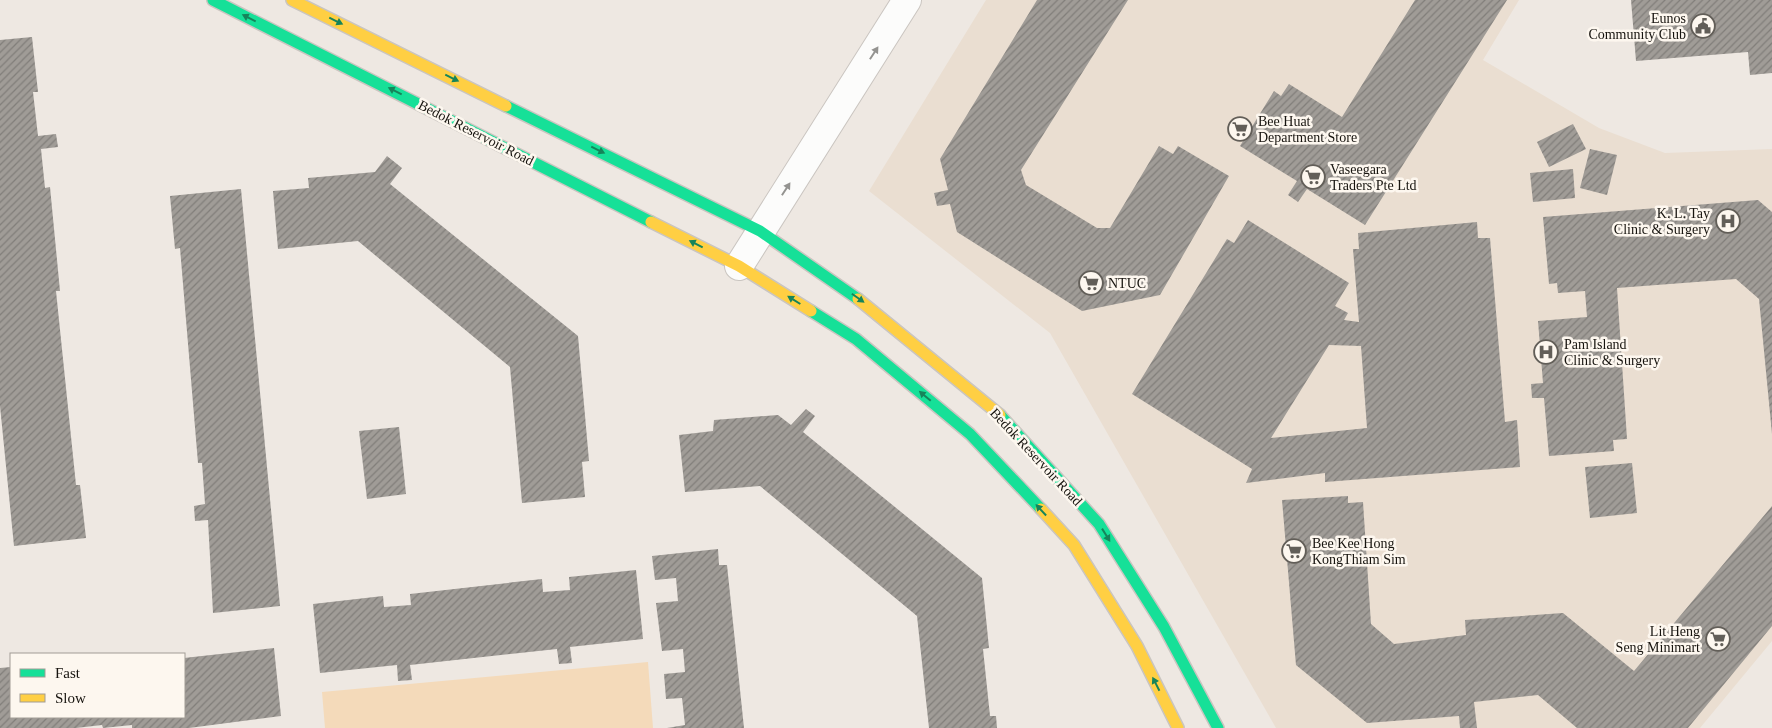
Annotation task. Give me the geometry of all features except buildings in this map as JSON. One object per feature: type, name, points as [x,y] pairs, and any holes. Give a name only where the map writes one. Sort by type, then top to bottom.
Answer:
[{"type":"main road","name":"Bedok Reservoir Road","points":[[213,0],[739,266],[856,338],[970,434],[1074,545],[1137,646],[1178,728]]},
{"type":"main road","name":"Bedok Reservoir Road","points":[[292,0],[760,230],[873,309],[993,408],[1099,524],[1164,626],[1218,728]]},
{"type":"street","points":[[739,266],[907,0]]},
{"type":"shaded area","points":[[986,0],[1519,0],[1483,60],[1599,128],[1665,153],[1772,149],[1772,641],[1700,728],[1276,728],[1050,333],[869,191]]},
{"type":"shaded area","points":[[648,662],[653,728],[325,728],[322,692]]},
{"type":"traffic: fast","points":[[213,0],[651,222]]},
{"type":"traffic: fast","points":[[506,106],[760,231],[858,299]]},
{"type":"traffic: fast","points":[[811,311],[856,339],[970,434],[1041,509]]},
{"type":"traffic: fast","points":[[1000,415],[1099,524],[1164,627],[1218,728]]},
{"type":"traffic: slow","points":[[292,0],[506,106]]},
{"type":"traffic: slow","points":[[651,222],[739,266],[811,311]]},
{"type":"traffic: slow","points":[[858,299],[1000,415]]},
{"type":"traffic: slow","points":[[1041,509],[1074,545],[1137,646],[1178,728]]},
{"type":"place","name":"Eunos Community Club","points":[[1703,26]]},
{"type":"place","name":"Bee Huat Department Store","points":[[1240,129]]},
{"type":"place","name":"Vaseegara Traders Pte Ltd","points":[[1313,177]]},
{"type":"place","name":"K. L. Tay Clinic & Surgery","points":[[1728,221]]},
{"type":"place","name":"NTUC","points":[[1091,283]]},
{"type":"place","name":"Pam Island Clinic & Surgery","points":[[1546,352]]},
{"type":"place","name":"Bee Kee Hong KongThiam Sim","points":[[1294,551]]},
{"type":"place","name":"Lit Heng Seng Minimart","points":[[1718,639]]}]
